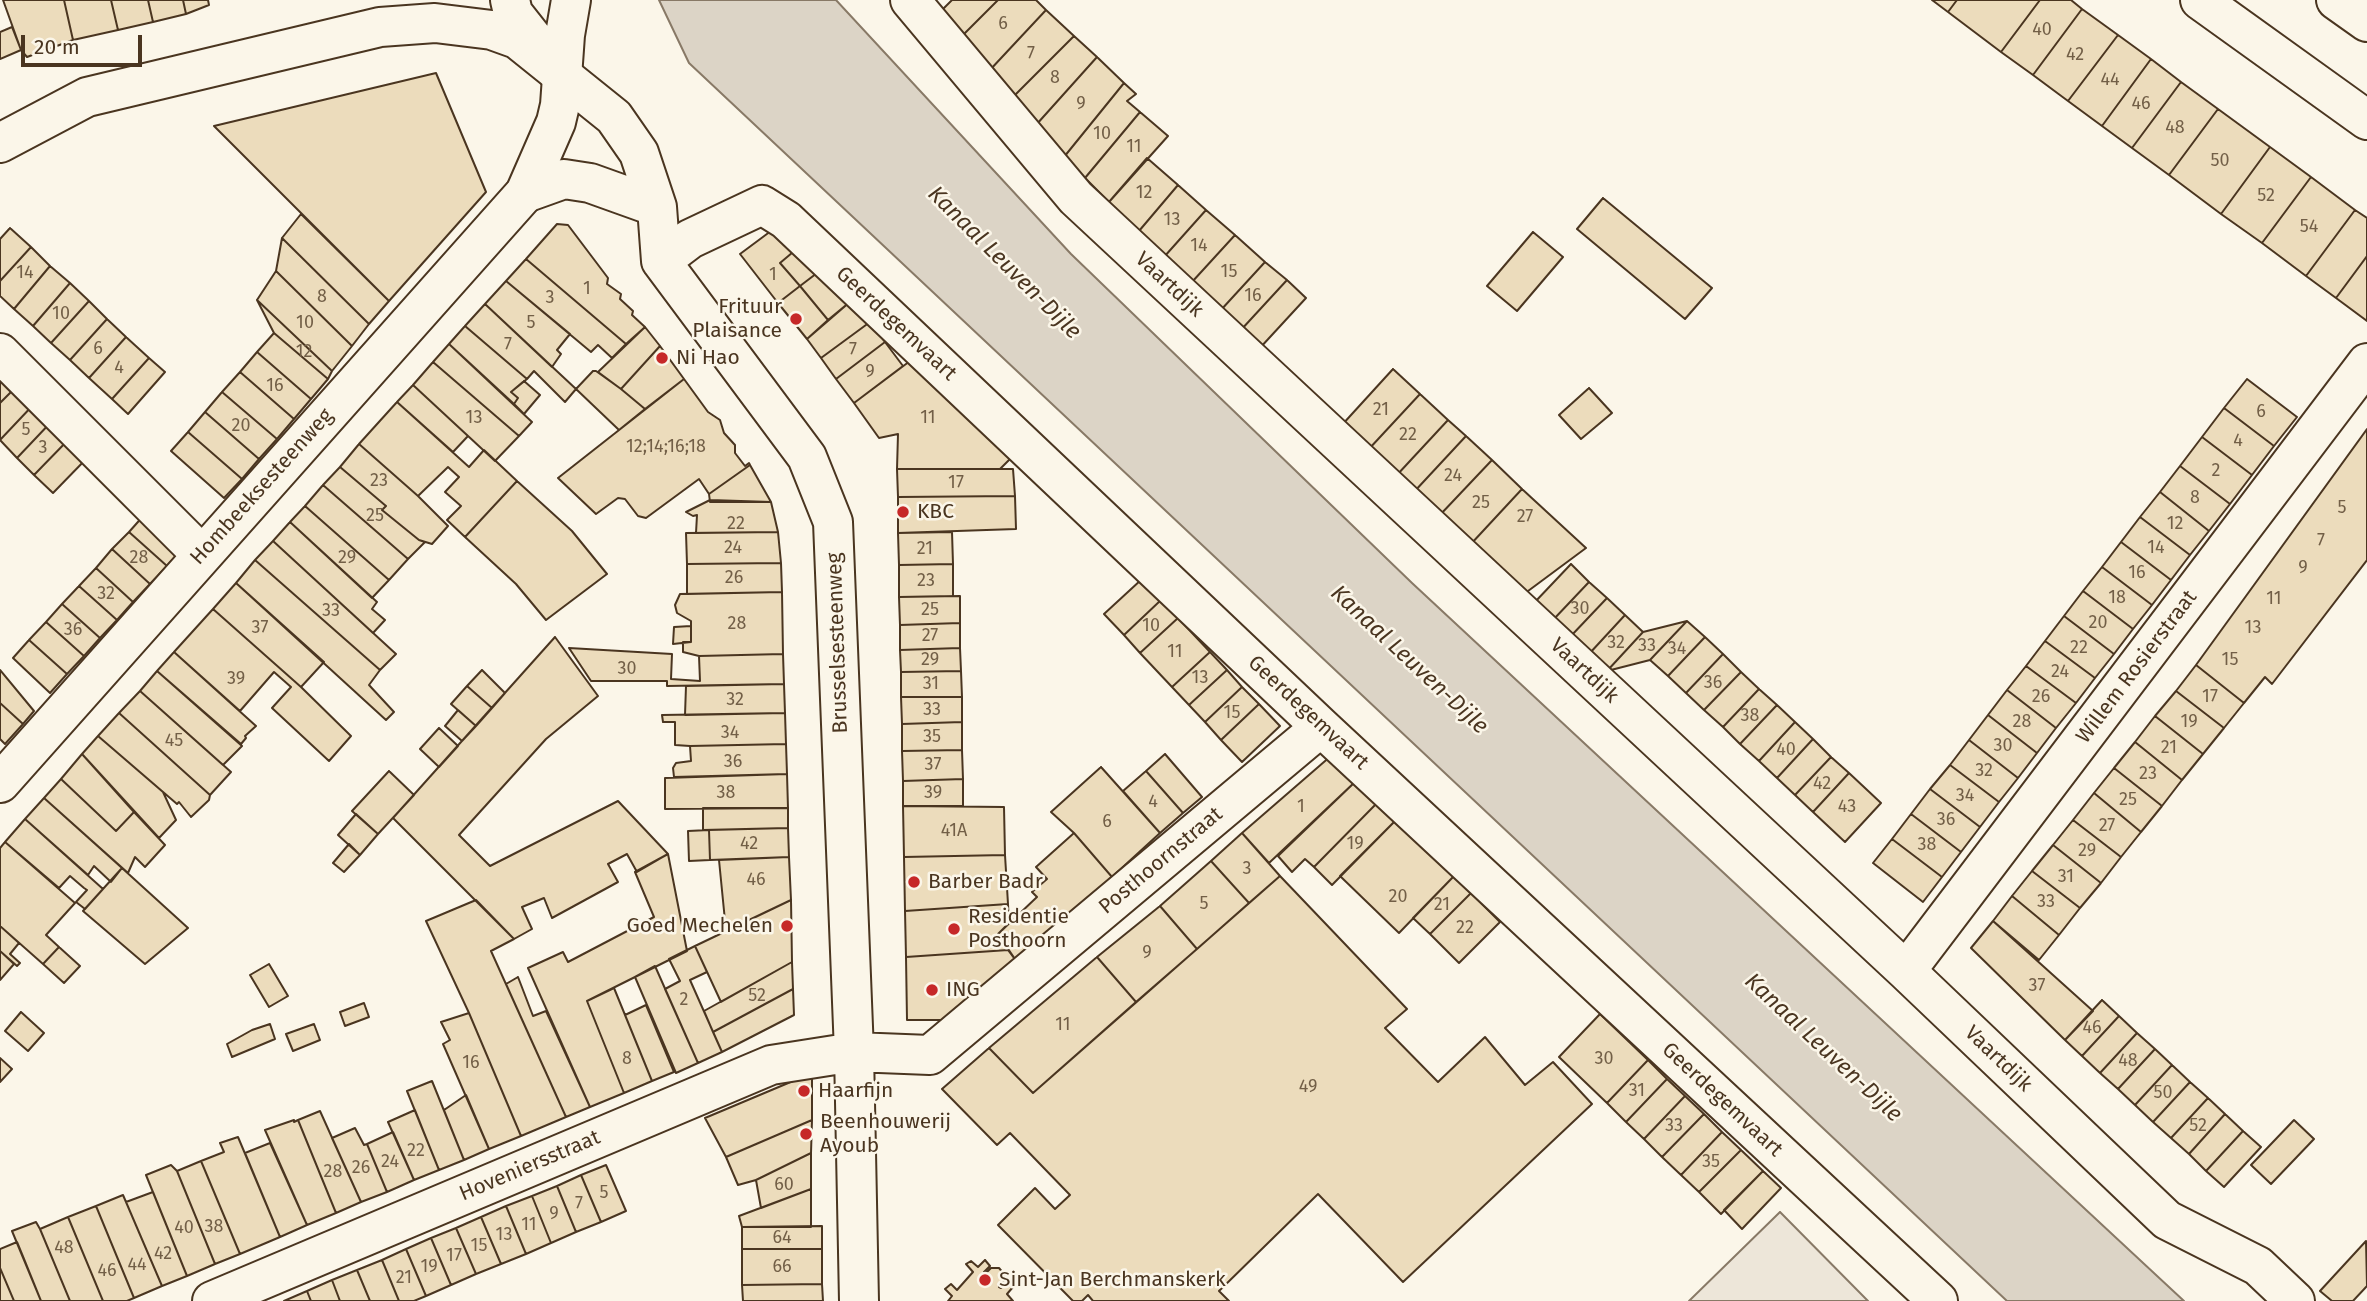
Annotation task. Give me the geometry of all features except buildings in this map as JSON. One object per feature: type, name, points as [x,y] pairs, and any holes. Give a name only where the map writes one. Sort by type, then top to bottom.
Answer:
[{"type":"street","points":[[380,27],[421,0]]},
{"type":"street","points":[[510,0],[513,13],[562,75]]},
{"type":"street","name":"Hombeeksesteenweg","points":[[0,783],[525,193],[556,122],[571,0]]},
{"type":"street","name":"Vaartdijk","points":[[910,0],[1076,198],[1906,971],[2167,1220],[2258,1266],[2295,1301]]},
{"type":"street","points":[[2200,0],[2367,120]]},
{"type":"street","points":[[2336,0],[2367,22]]},
{"type":"street","points":[[0,143],[87,97],[380,27],[435,23],[492,30],[517,39],[614,117],[639,153],[657,207],[661,261]]},
{"type":"street","name":"Hombeeksesteenweg","points":[[525,193],[564,179],[590,184],[657,207]]},
{"type":"street","name":"Geerdegemvaart","points":[[661,261],[690,239],[762,205],[786,220],[1321,727],[1938,1301]]},
{"type":"street","name":"Brusselsesteenweg","points":[[661,261],[807,457],[833,522],[854,1052],[859,1301]]},
{"type":"street","points":[[0,353],[201,554]]},
{"type":"street","name":"Willem Rosierstraat","points":[[1906,971],[2367,363]]},
{"type":"street","name":"Posthoornstraat","points":[[854,1052],[930,1055],[1321,727]]},
{"type":"street","name":"Hoveniersstraat","points":[[212,1301],[771,1065],[854,1052]]},
{"type":"shaded area","points":[[1780,1212],[1868,1301],[1689,1301]]},
{"type":"water","name":"Kanaal Leuven-Dijle","points":[[659,0],[836,0],[1071,254],[1412,583],[2184,1301],[2007,1301],[689,63]]},
{"type":"place","name":"Frituur Plaisance","points":[[796,319]]},
{"type":"place","name":"Ni Hao","points":[[662,358]]},
{"type":"place","name":"KBC","points":[[903,512]]},
{"type":"place","name":"Barber Badr","points":[[914,882]]},
{"type":"place","name":"Goed Mechelen","points":[[787,926]]},
{"type":"place","name":"Residentie Posthoorn","points":[[954,929]]},
{"type":"place","name":"ING","points":[[932,990]]},
{"type":"place","name":"Haarfijn","points":[[804,1091]]},
{"type":"place","name":"Beenhouwerij Ayoub","points":[[806,1134]]},
{"type":"place","name":"Sint-Jan Berchmanskerk","points":[[985,1280]]}]
